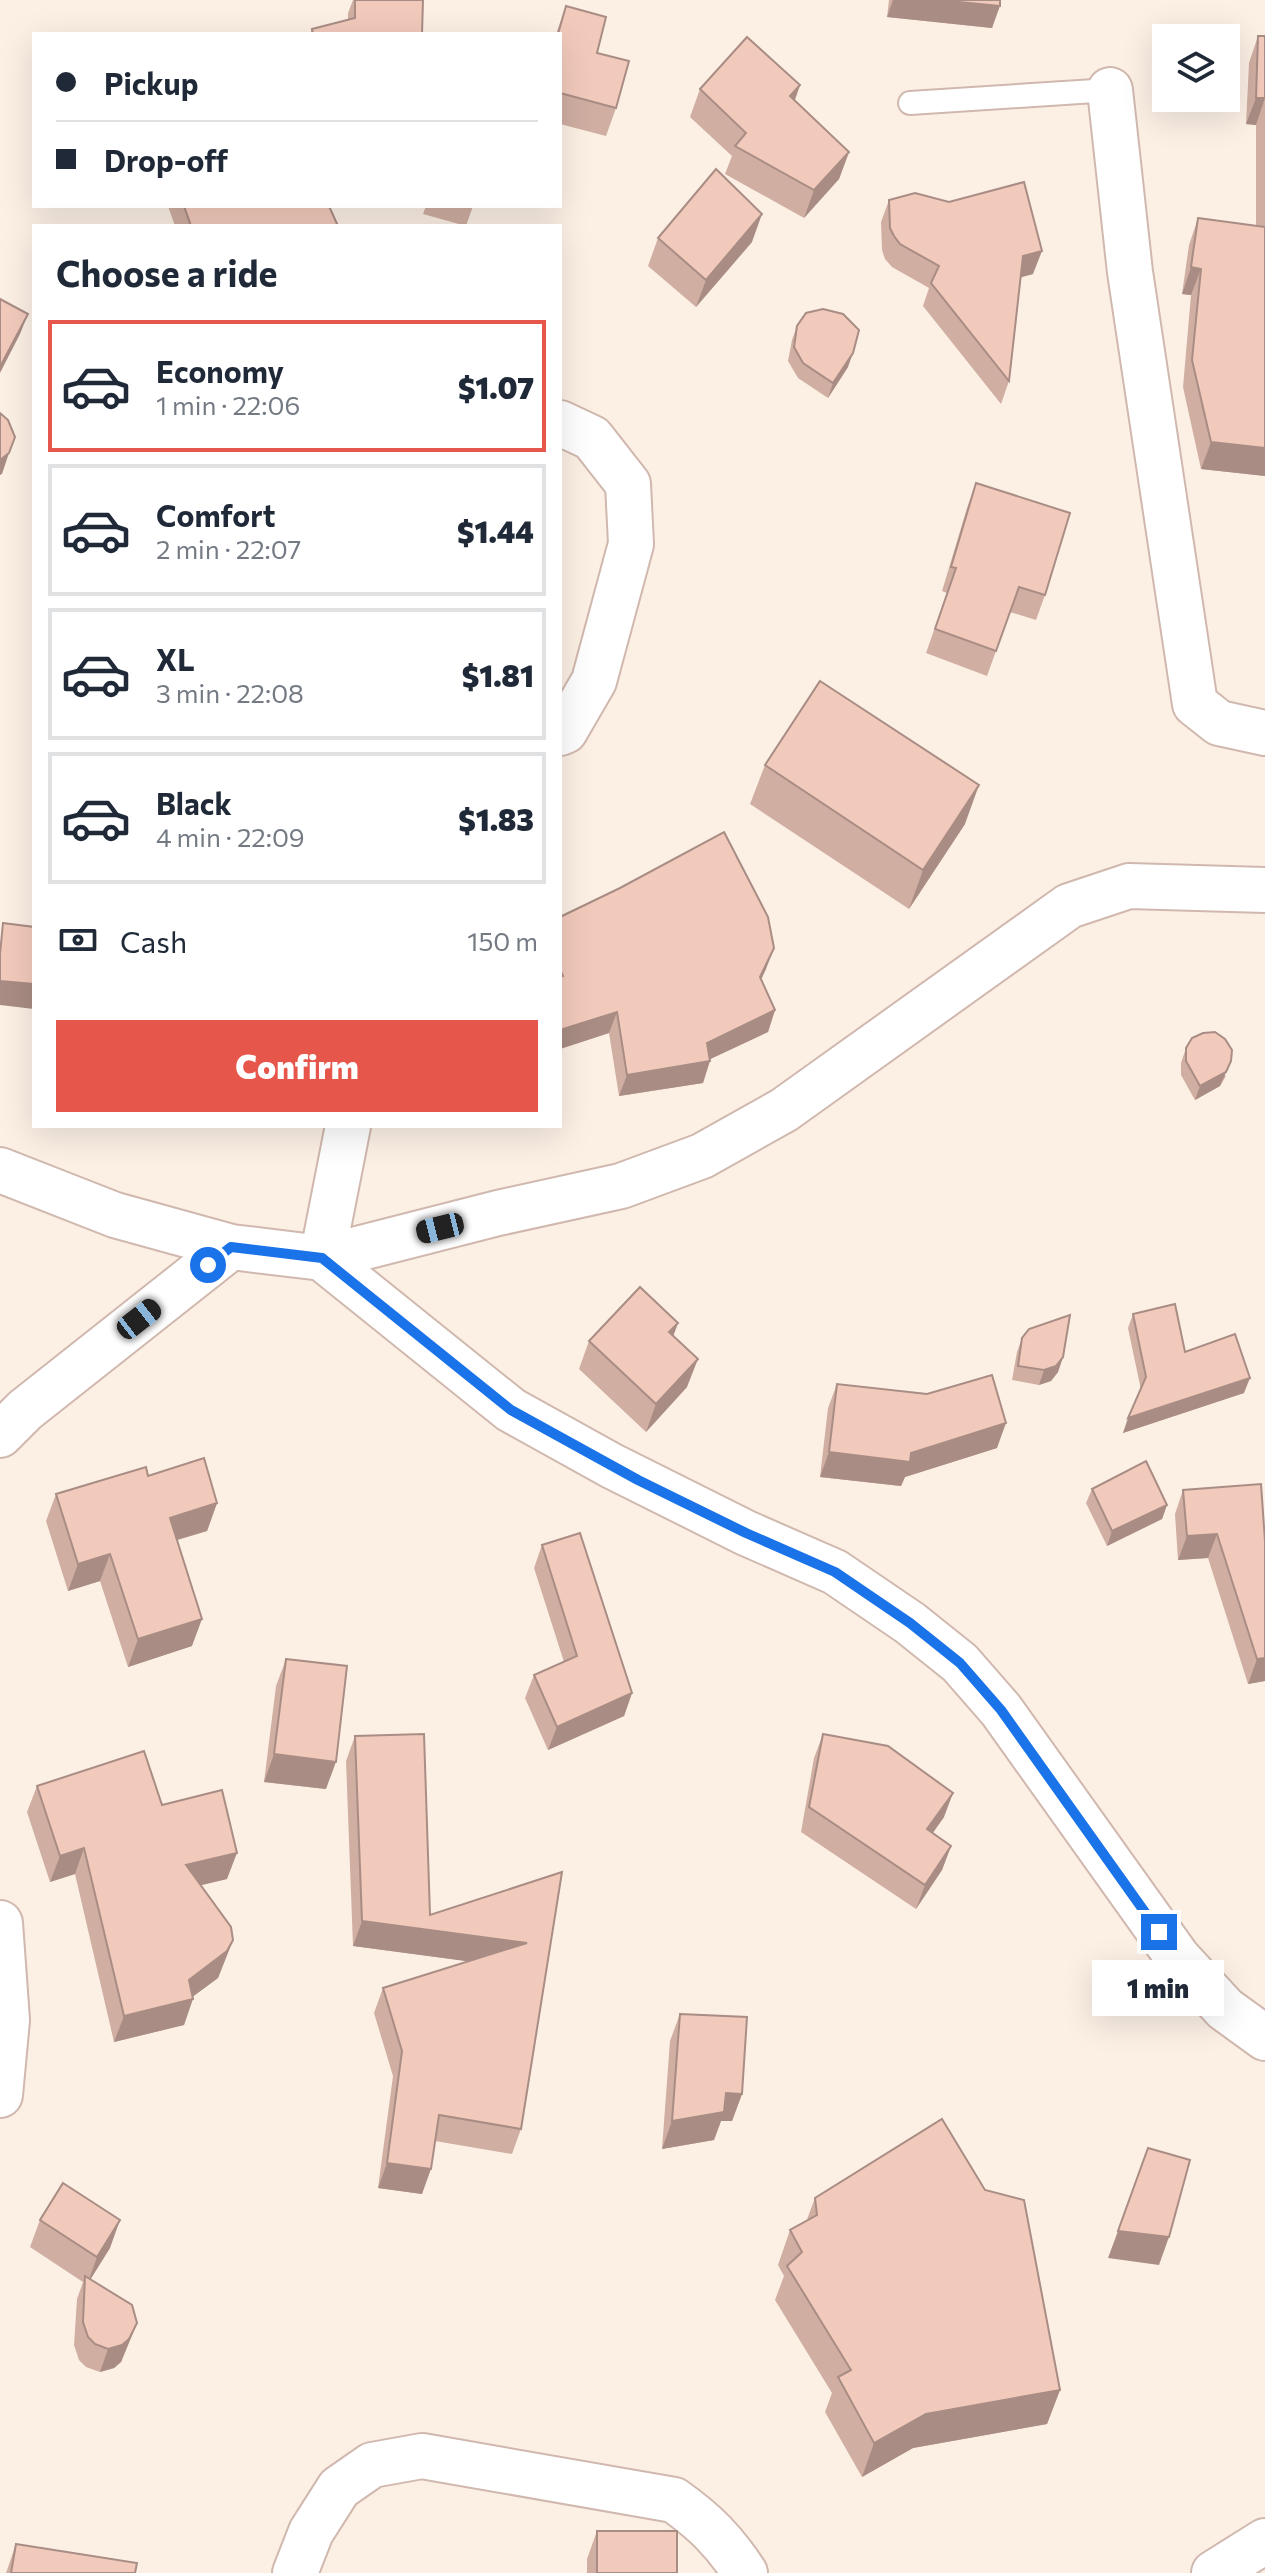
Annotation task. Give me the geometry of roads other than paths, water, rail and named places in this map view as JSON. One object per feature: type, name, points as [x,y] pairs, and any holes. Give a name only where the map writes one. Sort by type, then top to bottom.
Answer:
[{"type":"street","points":[[1110,90],[1130,272],[1195,704],[1219,723],[1265,733]]},
{"type":"street","points":[[562,424],[592,438],[628,484],[631,544],[594,681],[562,732]]},
{"type":"street","points":[[0,1170],[115,1215],[231,1247],[322,1258],[498,1213],[621,1186],[702,1156],[784,1110],[1069,906],[1129,886],[1265,890]]},
{"type":"street","points":[[322,1258],[348,1128]]},
{"type":"street","points":[[0,1435],[25,1410],[231,1247]]},
{"type":"street","points":[[322,1258],[511,1410],[638,1480],[835,1572],[910,1623],[960,1663],[1001,1710],[1178,1958],[1225,2009],[1265,2038]]},
{"type":"street","points":[[0,1923],[7,2020],[0,2095]]},
{"type":"street","points":[[295,2573],[311,2532],[339,2488],[372,2465],[422,2456],[674,2500],[704,2521],[745,2573]]},
{"type":"street","points":[[1214,2573],[1265,2541]]},
{"type":"lane","points":[[910,103],[1110,90]]}]
